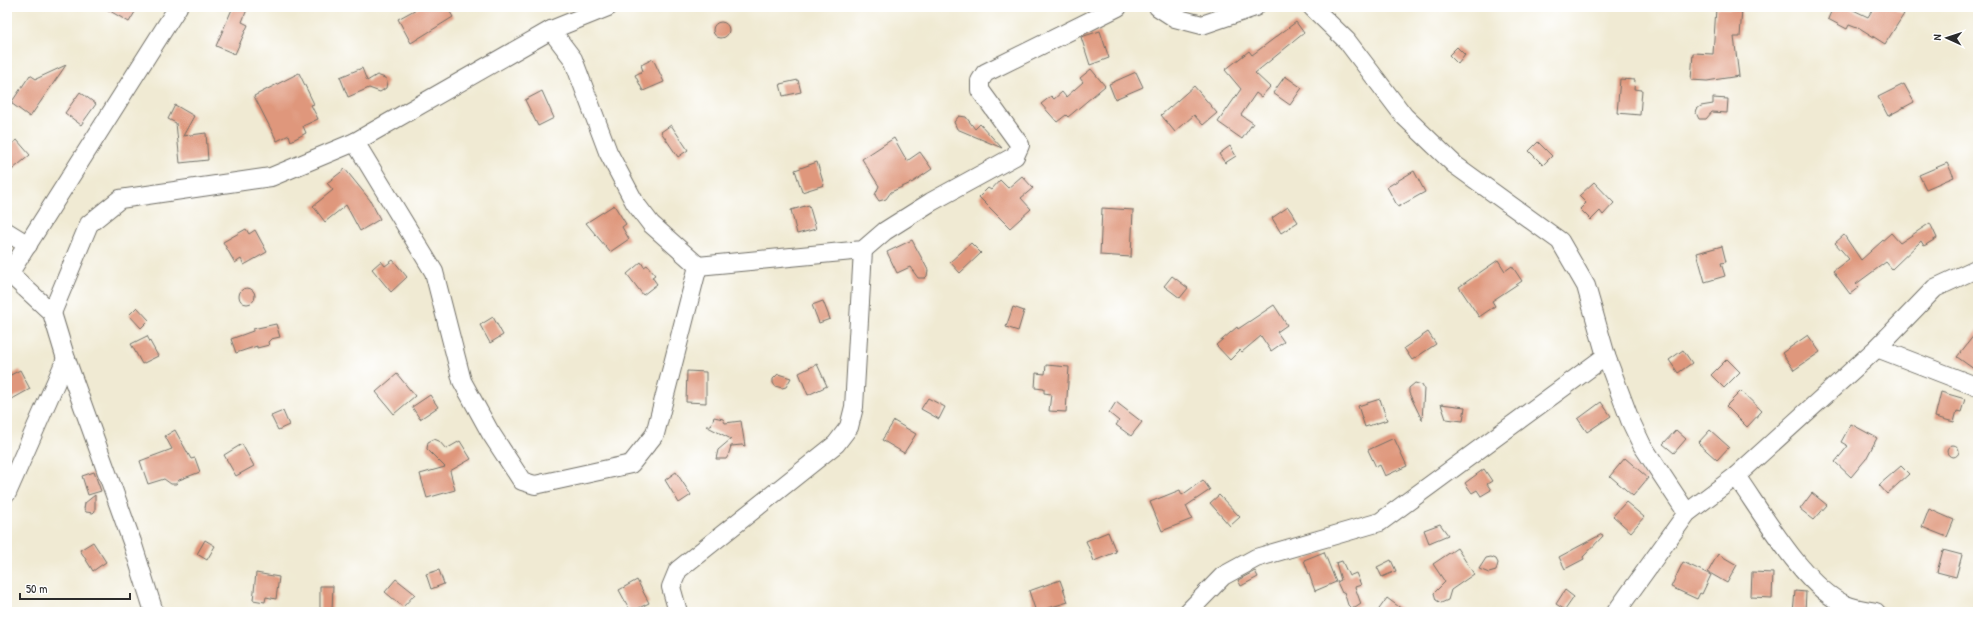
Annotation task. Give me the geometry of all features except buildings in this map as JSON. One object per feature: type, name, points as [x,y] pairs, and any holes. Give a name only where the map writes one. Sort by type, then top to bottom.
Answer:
[{"type":"street","points":[[154,612],[132,542],[66,359],[52,312],[8,275],[28,246],[178,7]]},
{"type":"street","points":[[52,312],[89,224],[120,200],[271,177],[355,142],[551,30],[608,7]]},
{"type":"street","points":[[551,30],[573,59],[608,152],[635,203],[651,224],[698,266],[863,250],[885,231],[931,202],[1015,156],[1020,145],[980,90],[980,81],[985,73],[1118,7]]},
{"type":"street","points":[[1158,7],[1175,18],[1202,25],[1255,7]]},
{"type":"street","points":[[1312,7],[1347,41],[1404,116],[1455,165],[1560,241],[1586,286],[1606,356],[1630,420],[1642,445],[1688,512]]},
{"type":"street","points":[[355,142],[434,272],[440,301],[462,382],[490,432],[522,481],[535,485],[631,464],[654,434],[698,266]]},
{"type":"street","points":[[7,232],[28,246]]},
{"type":"street","points":[[678,612],[671,587],[678,570],[836,444],[849,427],[854,407],[863,250]]},
{"type":"street","points":[[1616,612],[1688,512],[1736,476],[1877,348],[1934,288],[1978,268]]},
{"type":"street","points":[[1877,348],[1978,387]]},
{"type":"street","points":[[1188,612],[1223,576],[1256,558],[1380,522],[1606,356]]},
{"type":"street","points":[[7,493],[66,359]]},
{"type":"street","points":[[1736,476],[1806,575],[1823,590],[1846,605],[1876,612]]}]
